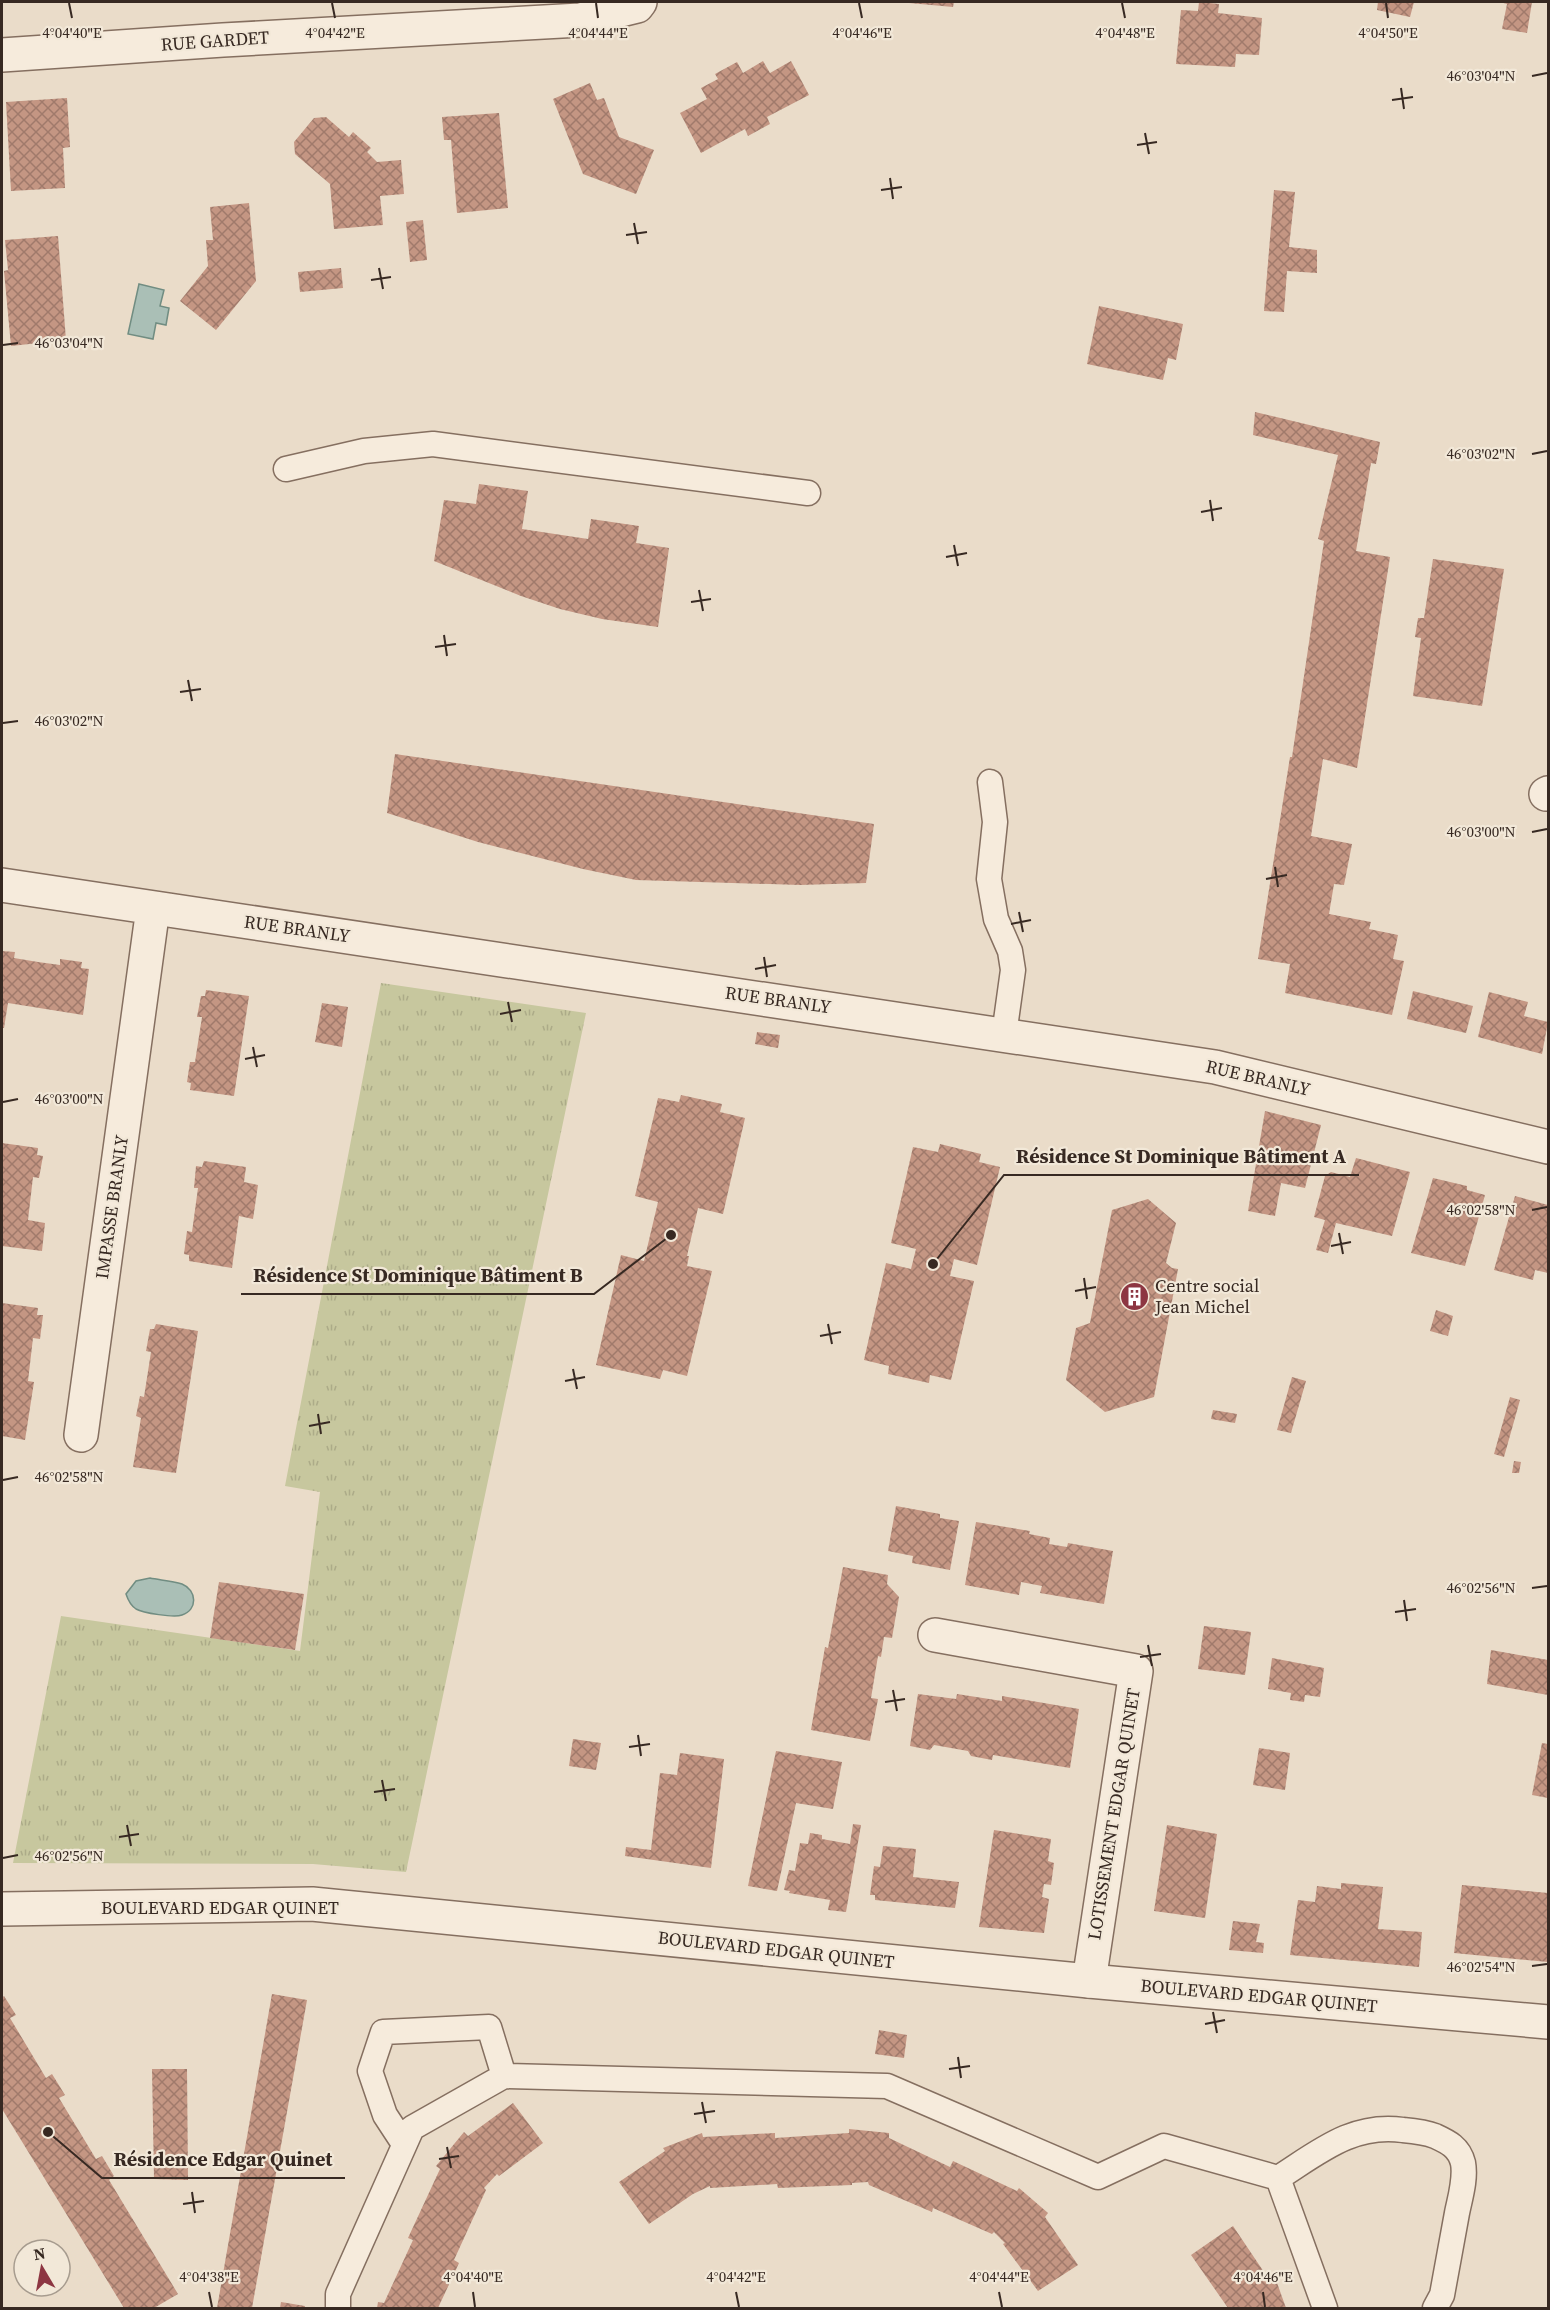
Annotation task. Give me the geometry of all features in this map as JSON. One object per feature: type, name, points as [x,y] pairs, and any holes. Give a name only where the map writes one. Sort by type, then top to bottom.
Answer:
[{"type":"street","name":"RUE GARDET","points":[[2,55],[235,39],[580,20],[636,6],[640,2]]},
{"type":"street","name":"RUE BRANLY","points":[[2,885],[1215,1067],[1548,1147]]},
{"type":"street","name":"IMPASSE BRANLY","points":[[81,1435],[153,908]]},
{"type":"street","name":"LOTISSEMENT EDGAR QUINET","points":[[935,1635],[1136,1671],[1089,1981]]},
{"type":"street","name":"BOULEVARD EDGAR QUINET","points":[[2,1909],[312,1904],[1089,1981],[1548,2022]]},
{"type":"lane","points":[[286,469],[364,451],[433,444],[808,493]]},
{"type":"lane","points":[[990,782],[996,822],[989,879],[996,919],[1010,951],[1013,970],[1004,1035]]},
{"type":"lane","points":[[404,2144],[385,2115],[370,2071],[383,2032],[489,2027],[504,2076]]},
{"type":"lane","points":[[338,2308],[338,2294],[412,2128],[504,2076],[887,2086],[1098,2177],[1164,2146],[1278,2178],[1328,2145],[1366,2129],[1390,2128],[1428,2133],[1450,2142],[1460,2153],[1463,2165],[1462,2189],[1442,2295],[1435,2308]]},
{"type":"lane","points":[[1278,2178],[1325,2308]]},
{"type":"green space","points":[[381,983],[586,1013],[406,1872],[313,1864],[13,1863],[61,1616],[300,1651],[320,1492],[285,1486]]},
{"type":"shaded area","points":[[139,284],[164,290],[160,306],[169,308],[166,325],[156,323],[153,339],[128,334]]},
{"type":"shaded area","points":[[150,1578],[187,1587],[194,1600],[191,1609],[182,1615],[172,1616],[140,1611],[134,1607],[126,1594],[136,1581]]},
{"type":"building","points":[[909,2],[954,2],[953,7]]},
{"type":"building","points":[[1199,2],[1219,4],[1218,13],[1262,18],[1259,55],[1236,54],[1235,67],[1176,64],[1181,10],[1198,11]]},
{"type":"building","points":[[1378,2],[1414,2],[1410,17],[1377,10]]},
{"type":"building","points":[[1500,2],[1532,2],[1527,33],[1502,29],[1507,4]]},
{"type":"building","points":[[763,61],[770,73],[791,61],[809,95],[767,117],[770,124],[748,136],[745,129],[701,153],[680,113],[707,99],[701,88],[718,79],[715,74],[737,62],[743,73]]},
{"type":"building","points":[[590,83],[597,100],[604,98],[619,137],[654,150],[636,194],[583,174],[553,99]]},
{"type":"building","points":[[67,98],[70,147],[63,148],[65,188],[11,191],[6,102]]},
{"type":"building","points":[[499,113],[508,208],[457,213],[451,140],[444,140],[442,117]]},
{"type":"building","points":[[326,117],[349,137],[353,132],[371,148],[367,152],[377,162],[401,160],[404,194],[380,196],[383,225],[334,229],[330,184],[295,154],[294,142],[314,118]]},
{"type":"building","points":[[1274,190],[1295,192],[1289,247],[1317,250],[1317,273],[1287,271],[1284,312],[1264,311]]},
{"type":"building","points":[[249,203],[256,281],[216,330],[180,301],[208,266],[206,240],[213,240],[210,207]]},
{"type":"building","points":[[423,220],[427,260],[410,262],[406,222]]},
{"type":"building","points":[[58,236],[66,340],[11,346],[4,271],[8,270],[5,240]]},
{"type":"building","points":[[341,268],[343,288],[300,292],[298,272]]},
{"type":"building","points":[[1099,306],[1183,324],[1176,360],[1168,358],[1163,380],[1087,364]]},
{"type":"building","points":[[1255,412],[1380,442],[1376,464],[1371,463],[1356,551],[1390,557],[1357,768],[1323,759],[1311,836],[1352,844],[1344,885],[1334,884],[1329,914],[1371,922],[1369,929],[1398,935],[1393,959],[1404,961],[1392,1015],[1285,993],[1290,964],[1258,959],[1290,757],[1292,757],[1324,541],[1318,539],[1338,455],[1253,435]]},
{"type":"building","points":[[479,484],[528,491],[522,529],[588,539],[591,519],[639,526],[636,543],[669,548],[658,627],[602,619],[560,609],[434,561],[444,500],[476,504]]},
{"type":"building","points":[[1433,559],[1504,569],[1482,706],[1413,696],[1421,638],[1415,637],[1418,618],[1424,618]]},
{"type":"building","points":[[395,754],[874,824],[866,883],[800,885],[636,880],[478,842],[387,813]]},
{"type":"building","points":[[2,951],[15,952],[14,958],[38,962],[60,965],[60,959],[82,962],[81,968],[89,969],[83,1015],[8,1003],[4,1028],[2,1028]]},
{"type":"building","points":[[206,990],[249,996],[234,1096],[190,1090],[191,1083],[187,1082],[190,1062],[195,1062],[202,1017],[197,1017],[201,996],[205,996]]},
{"type":"building","points":[[1413,991],[1473,1006],[1466,1033],[1407,1019]]},
{"type":"building","points":[[1489,992],[1528,1002],[1524,1016],[1548,1022],[1542,1054],[1478,1037]]},
{"type":"building","points":[[322,1003],[348,1007],[342,1047],[315,1042]]},
{"type":"building","points":[[757,1032],[780,1035],[778,1048],[755,1044]]},
{"type":"building","points":[[681,1095],[722,1104],[720,1112],[745,1118],[723,1214],[698,1208],[687,1256],[689,1256],[687,1266],[712,1271],[687,1376],[663,1370],[660,1379],[596,1365],[621,1255],[644,1261],[658,1202],[635,1196],[658,1098],[679,1102]]},
{"type":"building","points":[[1265,1111],[1321,1125],[1305,1188],[1281,1183],[1275,1216],[1248,1211]]},
{"type":"building","points":[[2,1143],[38,1148],[37,1155],[43,1156],[39,1178],[33,1177],[28,1220],[45,1223],[42,1251],[2,1246]]},
{"type":"building","points":[[940,1144],[981,1154],[979,1162],[1000,1167],[977,1265],[954,1259],[950,1276],[974,1281],[951,1380],[930,1375],[929,1383],[888,1374],[889,1366],[864,1360],[886,1263],[911,1269],[916,1249],[891,1243],[913,1147],[938,1152]]},
{"type":"building","points":[[1356,1158],[1410,1172],[1392,1236],[1336,1223],[1328,1253],[1316,1250],[1325,1220],[1314,1217],[1325,1176],[1331,1172],[1350,1177]]},
{"type":"building","points":[[204,1161],[246,1167],[244,1182],[258,1185],[253,1219],[239,1216],[232,1268],[189,1261],[189,1255],[184,1254],[187,1231],[192,1232],[198,1188],[194,1188],[196,1166],[202,1167]]},
{"type":"building","points":[[1433,1178],[1467,1186],[1467,1190],[1485,1195],[1465,1266],[1411,1253]]},
{"type":"building","points":[[1515,1196],[1548,1205],[1548,1273],[1535,1270],[1533,1280],[1494,1270]]},
{"type":"building","name":"Centre social Jean Michel","points":[[1148,1199],[1176,1223],[1166,1263],[1178,1269],[1154,1397],[1105,1412],[1066,1380],[1076,1328],[1090,1323],[1112,1210]]},
{"type":"building","points":[[2,1303],[38,1308],[37,1315],[43,1315],[40,1339],[33,1338],[28,1381],[34,1382],[25,1440],[2,1436]]},
{"type":"building","points":[[1436,1310],[1453,1316],[1448,1336],[1430,1331]]},
{"type":"building","points":[[156,1324],[198,1331],[176,1473],[133,1467],[141,1418],[136,1416],[140,1396],[144,1397],[151,1352],[146,1351],[150,1329],[154,1329]]},
{"type":"building","points":[[1292,1377],[1306,1381],[1291,1433],[1277,1430]]},
{"type":"building","points":[[1510,1397],[1520,1400],[1504,1457],[1494,1454]]},
{"type":"building","points":[[1213,1410],[1237,1414],[1235,1423],[1211,1419]]},
{"type":"building","points":[[1514,1461],[1521,1462],[1519,1473],[1512,1473]]},
{"type":"building","points":[[896,1506],[940,1514],[940,1518],[959,1521],[950,1570],[912,1563],[913,1556],[888,1551]]},
{"type":"building","points":[[976,1522],[1030,1531],[1029,1534],[1050,1538],[1049,1544],[1067,1547],[1068,1543],[1113,1551],[1104,1604],[1040,1593],[1042,1586],[1021,1582],[1019,1595],[965,1585]]},
{"type":"building","points":[[843,1567],[888,1575],[887,1584],[899,1597],[892,1638],[884,1637],[881,1657],[878,1656],[871,1698],[878,1699],[870,1741],[811,1730],[825,1647],[828,1648]]},
{"type":"building","points":[[219,1582],[304,1594],[295,1650],[210,1638]]},
{"type":"building","points":[[1204,1626],[1251,1632],[1245,1675],[1198,1669]]},
{"type":"building","points":[[1491,1650],[1548,1660],[1548,1695],[1487,1684]]},
{"type":"building","points":[[1272,1658],[1324,1668],[1320,1697],[1305,1695],[1304,1702],[1290,1700],[1291,1693],[1268,1689]]},
{"type":"building","points":[[918,1694],[956,1699],[957,1694],[1002,1701],[1002,1696],[1079,1709],[1070,1768],[993,1755],[992,1760],[971,1756],[968,1751],[934,1745],[930,1750],[910,1746]]},
{"type":"building","points":[[573,1739],[601,1743],[596,1770],[569,1766]]},
{"type":"building","points":[[1542,1743],[1548,1744],[1548,1798],[1532,1795]]},
{"type":"building","points":[[1259,1748],[1290,1753],[1285,1790],[1253,1785]]},
{"type":"building","points":[[776,1751],[842,1762],[833,1809],[796,1803],[777,1891],[748,1886]]},
{"type":"building","points":[[680,1753],[724,1759],[711,1868],[625,1856],[626,1847],[651,1850],[660,1773],[677,1775]]},
{"type":"building","points":[[853,1824],[861,1825],[846,1912],[828,1910],[830,1900],[789,1893],[790,1891],[784,1890],[789,1870],[795,1871],[800,1843],[808,1844],[810,1833],[822,1835],[822,1839],[850,1844]]},
{"type":"building","points":[[1167,1825],[1217,1834],[1205,1918],[1154,1911]]},
{"type":"building","points":[[994,1830],[1051,1839],[1048,1861],[1054,1863],[1051,1885],[1044,1884],[1042,1897],[1049,1899],[1044,1933],[979,1927]]},
{"type":"building","points":[[883,1846],[916,1849],[913,1877],[959,1882],[955,1908],[875,1900],[875,1895],[870,1895],[874,1866],[880,1867]]},
{"type":"building","points":[[1341,1883],[1383,1887],[1378,1929],[1422,1932],[1419,1967],[1290,1955],[1298,1900],[1315,1902],[1317,1886],[1341,1889]]},
{"type":"building","points":[[1462,1885],[1548,1893],[1548,1962],[1454,1953]]},
{"type":"building","points":[[1233,1921],[1260,1924],[1256,1942],[1264,1943],[1263,1953],[1229,1950]]},
{"type":"building","points":[[272,1994],[307,2000],[252,2308],[217,2308]]},
{"type":"building","points":[[4,1996],[16,2015],[10,2018],[46,2078],[52,2074],[65,2095],[59,2098],[96,2159],[102,2156],[114,2176],[109,2180],[178,2294],[154,2308],[124,2308],[2,2109],[2,1998]]},
{"type":"building","points":[[879,2030],[907,2035],[904,2058],[875,2054]]},
{"type":"building","points":[[152,2069],[187,2069],[188,2180],[154,2179]]},
{"type":"building","points":[[513,2103],[543,2143],[499,2176],[497,2174],[484,2188],[486,2190],[454,2260],[459,2263],[438,2308],[377,2308],[378,2302],[384,2303],[413,2240],[408,2238],[440,2169],[436,2166],[464,2132],[468,2136]]},
{"type":"building","points":[[849,2129],[889,2133],[889,2138],[950,2167],[953,2161],[1017,2191],[1019,2188],[1048,2213],[1045,2217],[1078,2265],[1038,2291],[1003,2244],[1005,2243],[994,2232],[992,2234],[933,2208],[932,2212],[869,2185],[868,2182],[852,2183],[852,2185],[778,2188],[777,2184],[710,2188],[710,2186],[693,2194],[649,2224],[619,2182],[665,2151],[663,2148],[702,2133],[703,2137],[775,2133],[775,2138],[849,2133]]},
{"type":"building","points":[[1233,2226],[1270,2281],[1276,2280],[1286,2308],[1228,2308],[1191,2255]]},
{"type":"building","points":[[281,2302],[305,2306],[305,2308],[280,2308]]},
{"type":"place","name":"Résidence St Dominique Bâtiment B","points":[[671,1235]]},
{"type":"place","name":"Résidence St Dominique Bâtiment A","points":[[933,1264]]},
{"type":"place","name":"Centre social Jean Michel","points":[[1134,1296]]},
{"type":"place","name":"Résidence Edgar Quinet","points":[[48,2132]]}]
